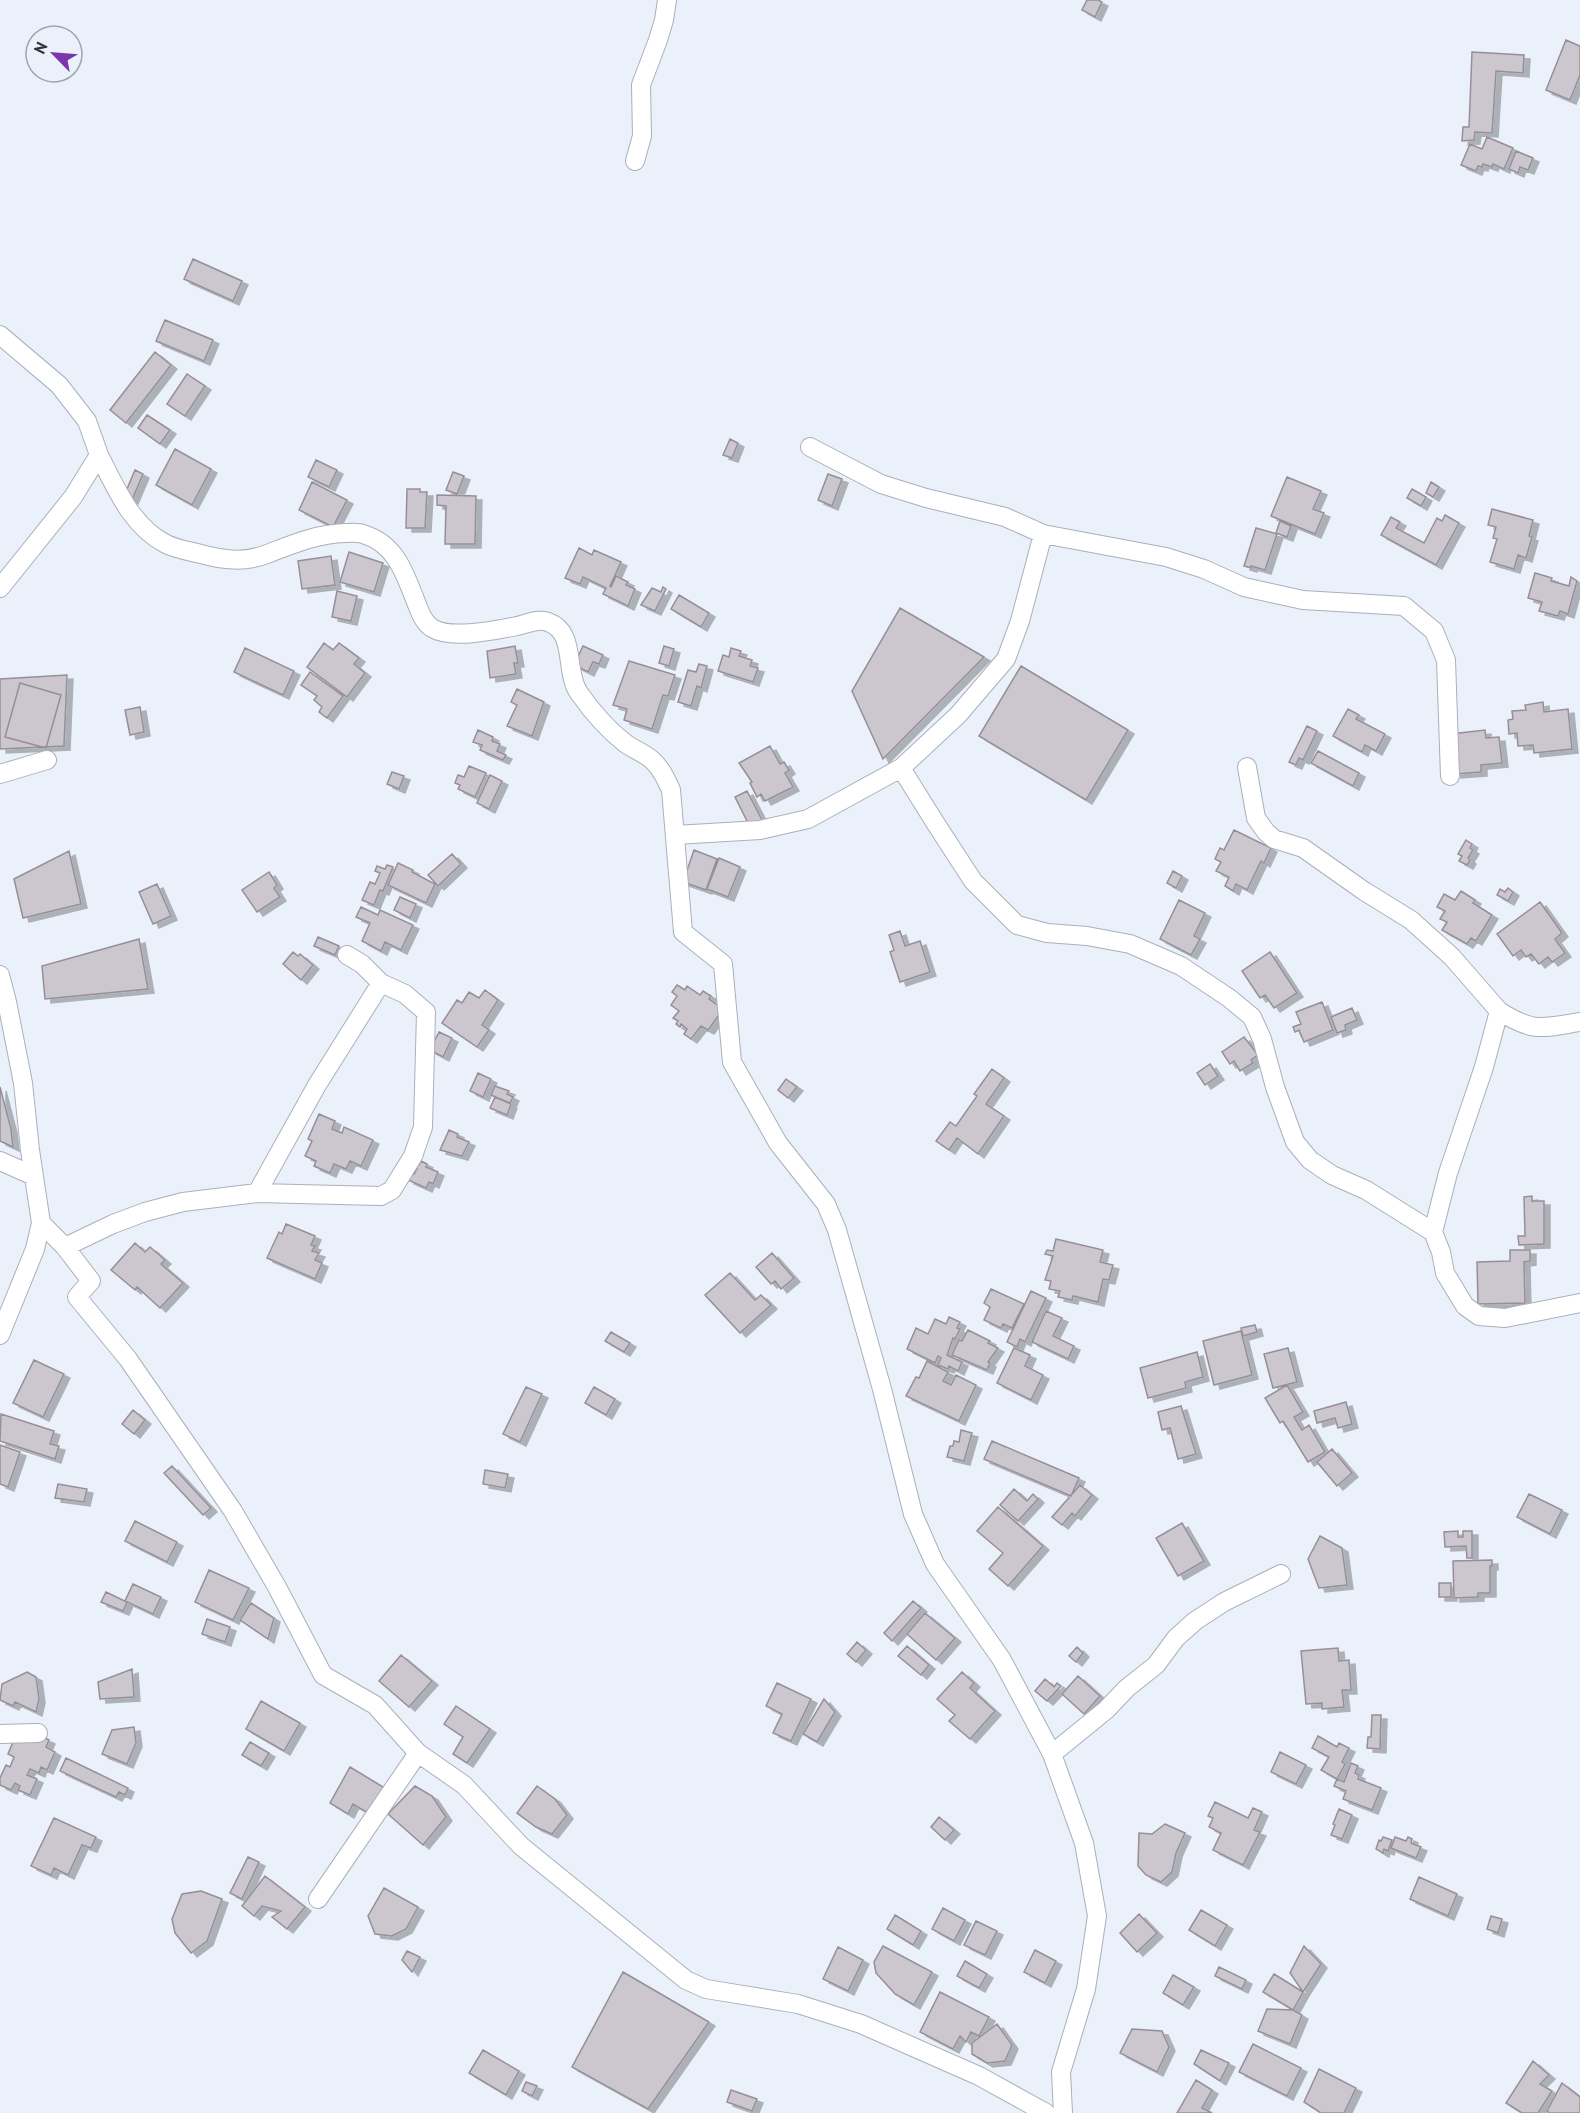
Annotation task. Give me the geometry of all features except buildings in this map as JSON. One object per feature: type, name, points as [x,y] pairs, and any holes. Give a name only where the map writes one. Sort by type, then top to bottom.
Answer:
[{"type":"street","points":[[635,161],[642,136],[641,85],[658,40],[667,0]]},
{"type":"street","points":[[0,335],[59,385],[87,421],[99,455],[124,503],[142,527],[166,544],[235,561],[264,555],[297,541],[330,534],[360,533],[383,542],[403,569],[420,613],[425,621],[437,631],[470,633],[540,621],[547,621],[556,626],[561,631],[568,647],[573,683],[579,694],[624,742],[652,760],[662,773],[671,790],[683,932],[723,964],[732,1062],[778,1143],[826,1203],[837,1230],[882,1389],[913,1514],[935,1564],[1002,1660],[1052,1754],[1084,1843],[1097,1916],[1086,1989],[1061,2072],[1063,2113]]},
{"type":"street","points":[[810,447],[880,484],[1005,517],[1043,534],[1166,557],[1204,569],[1244,587],[1303,600],[1404,606],[1434,631],[1446,660],[1449,776]]},
{"type":"street","points":[[0,588],[73,497],[99,455]]},
{"type":"street","points":[[675,835],[760,830],[807,819],[901,768],[958,715],[1006,659],[1020,621],[1043,534]]},
{"type":"street","points":[[0,774],[47,760]]},
{"type":"street","points":[[1247,767],[1256,818],[1274,839],[1303,848],[1364,891],[1411,920],[1452,957],[1499,1011],[1519,1023],[1536,1028],[1580,1022]]},
{"type":"street","points":[[901,768],[974,881],[1017,925],[1047,933],[1087,936],[1130,944],[1181,966],[1229,998],[1252,1017],[1262,1039],[1275,1087],[1295,1142],[1310,1160],[1332,1175],[1366,1190],[1433,1232]]},
{"type":"street","points":[[65,1248],[145,1212],[183,1203],[257,1193],[381,1196],[392,1190],[413,1156],[423,1127],[426,1012],[405,994],[381,983],[362,964],[347,955]]},
{"type":"street","points":[[0,975],[23,1083],[41,1223],[35,1249],[0,1335]]},
{"type":"street","points":[[257,1193],[317,1085],[381,983]]},
{"type":"street","points":[[1499,1011],[1484,1067],[1448,1173],[1433,1232],[1441,1252],[1445,1273],[1465,1306],[1479,1316],[1505,1318],[1580,1303]]},
{"type":"street","points":[[0,1161],[34,1176]]},
{"type":"street","points":[[41,1223],[92,1281],[77,1297],[128,1359],[233,1511],[277,1587],[323,1675],[375,1705],[418,1753],[464,1785],[521,1846],[686,1980],[706,1989],[798,2004],[861,2024],[980,2076],[1046,2113]]},
{"type":"street","points":[[1052,1754],[1156,1665],[1176,1638],[1195,1621],[1224,1602],[1281,1574]]},
{"type":"street","points":[[0,1734],[38,1733]]},
{"type":"street","points":[[318,1899],[418,1753]]}]
